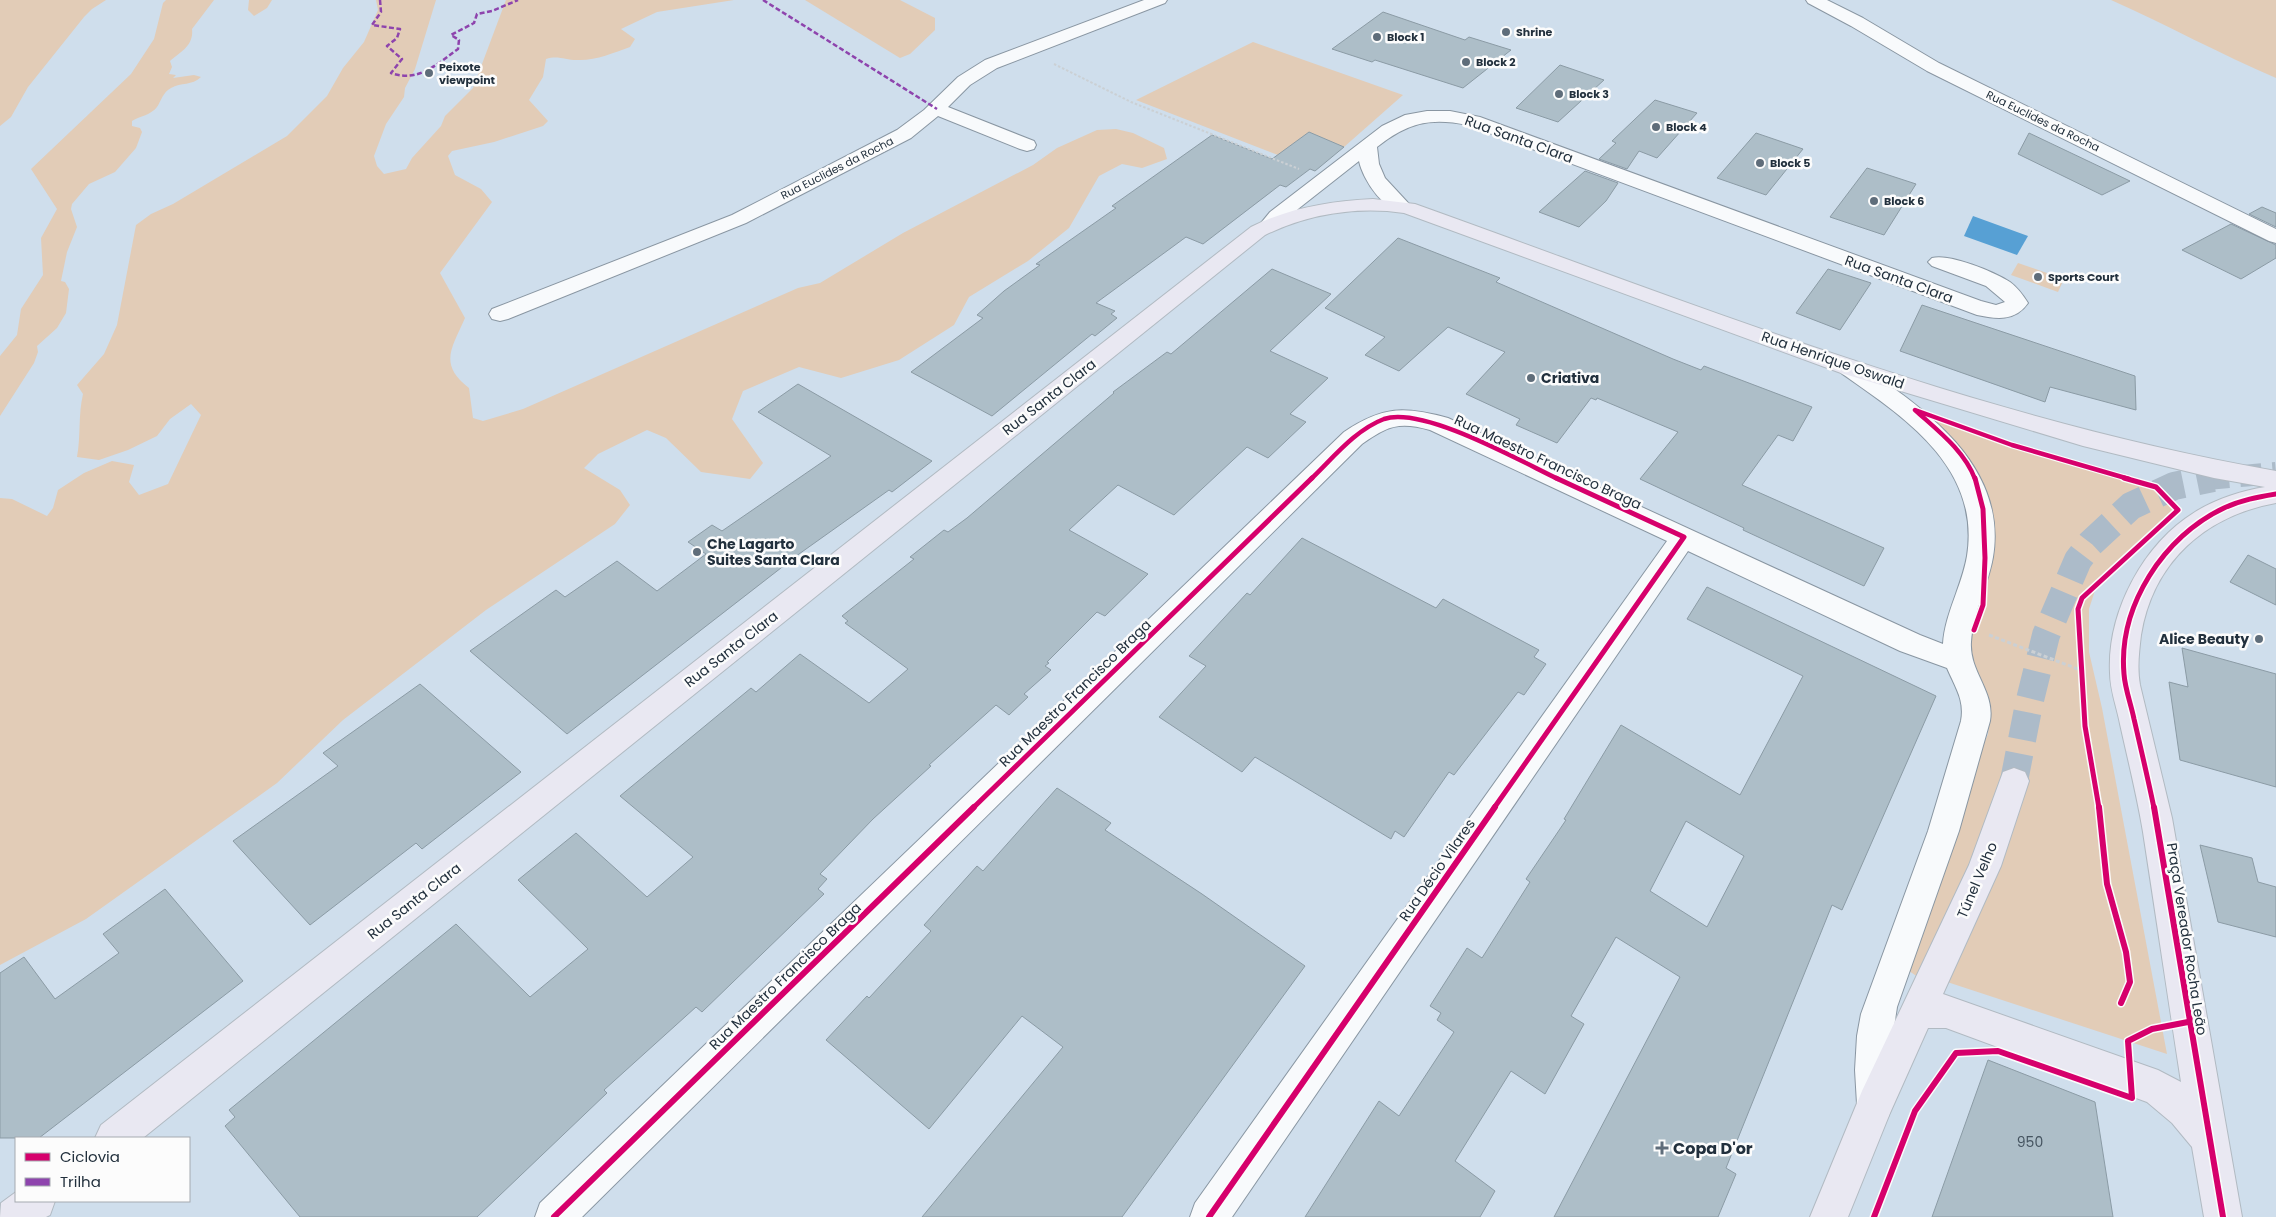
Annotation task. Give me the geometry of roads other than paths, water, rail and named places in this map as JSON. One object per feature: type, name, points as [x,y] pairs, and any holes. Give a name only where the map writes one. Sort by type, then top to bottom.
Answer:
[{"type":"main road","name":"Rua Henrique Oswald","points":[[1271,223],[1284,218],[1334,209],[1378,204],[1401,206],[1432,215],[1849,368],[2083,438],[2214,469],[2276,480]]},
{"type":"main road","name":"Rua Santa Clara","points":[[115,1137],[1258,231],[1271,223]]},
{"type":"main road","name":"Praça Vereador Rocha Leão","points":[[2224,1217],[2209,1140],[2156,818],[2124,673],[2130,623],[2142,585],[2155,565],[2193,524],[2213,512],[2236,501],[2276,494]]},
{"type":"main road","name":"Túnel Velho","points":[[1829,1217],[1875,1104],[1985,866],[2014,781]]},
{"type":"main road","points":[[1919,1010],[1946,1011],[2158,1088],[2174,1098],[2192,1115],[2209,1140]]},
{"type":"main road","points":[[15,1217],[35,1202]]},
{"type":"street","points":[[1112,0],[1133,10]]},
{"type":"street","name":"Rua Euclides da Rocha","points":[[500,314],[739,219],[904,134],[937,109],[964,81],[976,72],[1003,59],[1159,0]]},
{"type":"street","name":"Rua Euclides da Rocha","points":[[1814,0],[1857,22],[1933,67],[2276,237]]},
{"type":"street","points":[[937,109],[1026,145]]},
{"type":"street","name":"Rua Santa Clara","points":[[1271,223],[1367,145],[1394,127],[1411,120],[1432,116],[1459,117],[1973,306],[1994,312],[2004,312],[2012,309],[2017,303],[2013,294],[2002,286],[1939,262]]},
{"type":"street","points":[[1367,145],[1367,160],[1372,174],[1401,206]]},
{"type":"street","points":[[1849,368],[1900,403],[1946,443],[1962,467],[1980,514],[1981,547],[1970,595],[1958,633],[1958,661],[1973,692],[1977,709],[1960,780],[1878,1014],[1873,1062],[1875,1104]]},
{"type":"street","name":"Rua Maestro Francisco Braga","points":[[554,1217],[1346,445],[1374,423],[1391,417],[1414,417],[1439,424],[1910,643],[1958,661]]},
{"type":"street","name":"Rua Décio Vilares","points":[[1209,1217],[1684,537]]},
{"type":"water","points":[[1973,216],[2028,236],[2017,255],[1964,236]]},
{"type":"tunnel","points":[[2209,479],[2276,473]]},
{"type":"tunnel","points":[[2209,479],[2213,478]]},
{"type":"tunnel","points":[[2014,781],[2029,704],[2046,635],[2078,560],[2091,543],[2131,506],[2174,486],[2209,479]]},
{"type":"place","name":"Shrine","points":[[1506,32]]},
{"type":"place","name":"Block 1","points":[[1377,37]]},
{"type":"place","name":"Block 2","points":[[1466,62]]},
{"type":"place","name":"Peixote viewpoint","points":[[429,73]]},
{"type":"place","name":"Block 3","points":[[1559,94]]},
{"type":"place","name":"Block 4","points":[[1656,127]]},
{"type":"place","name":"Block 5","points":[[1760,163]]},
{"type":"place","name":"Block 6","points":[[1874,201]]},
{"type":"place","name":"Sports Court","points":[[2038,277]]},
{"type":"place","name":"Criativa","points":[[1531,378]]},
{"type":"place","name":"Che Lagarto Suites Santa Clara","points":[[697,552]]},
{"type":"place","name":"Alice Beauty","points":[[2259,639]]},
{"type":"place","name":"Copa D'or","points":[[1662,1148]]}]
